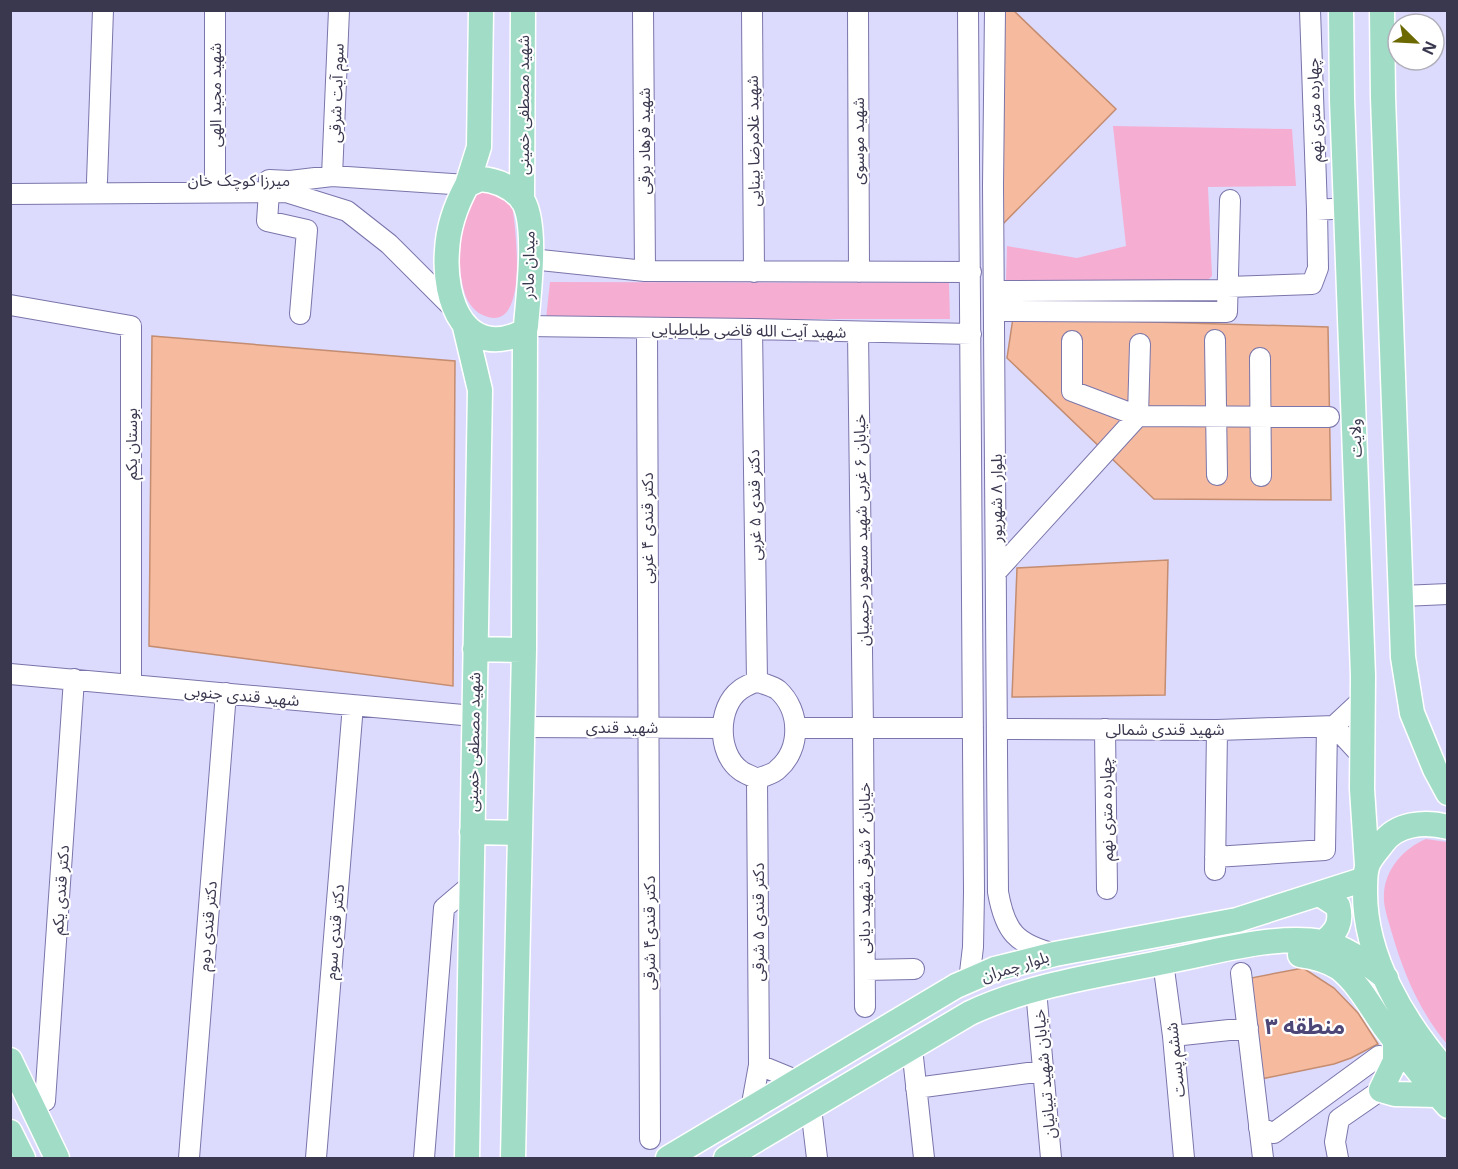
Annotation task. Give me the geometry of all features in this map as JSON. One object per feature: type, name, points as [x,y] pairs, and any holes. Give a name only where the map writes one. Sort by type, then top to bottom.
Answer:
[{"type":"main road","points":[[481,10],[479,147],[467,185],[456,205],[447,252],[448,282],[460,318],[478,337],[509,339],[525,328]]},
{"type":"main road","name":"شهید مصطفی خمینی","points":[[522,200],[523,10]]},
{"type":"main road","name":"ولایت","points":[[1341,10],[1342,99],[1363,699],[1362,789],[1366,872],[1365,912],[1371,943],[1402,1012],[1448,1072]]},
{"type":"main road","points":[[1382,10],[1383,97],[1402,596],[1402,657],[1411,711],[1435,769],[1448,793]]},
{"type":"main road","points":[[1342,99],[1383,97]]},
{"type":"main road","points":[[467,185],[480,179],[495,180],[522,200]]},
{"type":"main road","name":"میدان مادر","points":[[522,200],[529,215],[531,259],[525,328]]},
{"type":"main road","name":"شهید مصطفی خمینی","points":[[460,318],[480,390],[467,1158]]},
{"type":"main road","points":[[516,1153],[524,650],[525,328]]},
{"type":"main road","points":[[475,649],[524,650]]},
{"type":"main road","points":[[1366,872],[1385,839],[1407,826],[1431,823],[1448,827]]},
{"type":"main road","points":[[472,832],[520,832]]},
{"type":"main road","name":"بلوار چمران","points":[[668,1158],[969,981],[995,969],[1055,954],[1237,921],[1321,895],[1366,872]]},
{"type":"main road","points":[[1321,895],[1338,906],[1341,919],[1336,932],[1324,942]]},
{"type":"main road","name":"بلوار چمران","points":[[726,1158],[977,1010],[1005,997],[1163,962],[1282,941],[1324,942],[1369,963],[1386,978]]},
{"type":"main road","points":[[1239,947],[1320,958],[1339,968],[1360,988],[1387,1048],[1395,1060],[1382,1090],[1395,1094],[1442,1100]]},
{"type":"main road","points":[[1387,1048],[1442,1100]]},
{"type":"main road","points":[[10,1060],[57,1158]]},
{"type":"main road","points":[[10,1132],[23,1158]]},
{"type":"street","points":[[97,181],[102,10]]},
{"type":"street","name":"شهید مجید الهی","points":[[215,10],[215,179]]},
{"type":"street","name":"سوم آیت شرقی","points":[[332,176],[339,10]]},
{"type":"street","name":"شهید فرهاد برقی","points":[[643,10],[645,272]]},
{"type":"street","name":"شهید غلامرضا بینایی","points":[[752,10],[754,272]]},
{"type":"street","name":"شهید موسوی","points":[[858,10],[859,272]]},
{"type":"street","name":"بلوار ۸ شهریور","points":[[968,10],[969,184],[963,334],[972,486],[974,807],[973,936],[969,981]]},
{"type":"street","name":"بلوار ۸ شهریور","points":[[995,10],[993,185],[998,892],[1002,915],[1014,935],[1033,948],[1055,954]]},
{"type":"street","name":"چهارده متری نهم","points":[[1228,289],[1312,284],[1318,268],[1310,10]]},
{"type":"street","name":"میرزا کوچک خان","points":[[10,183],[215,179],[290,181],[332,176],[467,185]]},
{"type":"street","points":[[969,184],[993,185]]},
{"type":"street","points":[[278,192],[267,221],[307,230],[300,314]]},
{"type":"street","name":"میرزا کوچک خان","points":[[10,194],[278,192],[347,211],[389,244],[460,318]]},
{"type":"street","points":[[995,311],[1227,312],[1230,200]]},
{"type":"street","points":[[1317,210],[1346,208]]},
{"type":"street","points":[[531,259],[645,272],[964,272]]},
{"type":"street","points":[[995,291],[1228,289]]},
{"type":"street","name":"بوستان یکم","points":[[10,305],[131,326],[131,684]]},
{"type":"street","name":"شهید آیت الله قاضی طباطبایی","points":[[525,328],[752,329],[963,334]]},
{"type":"street","name":"دکتر قندی ۴ غربی","points":[[647,329],[648,727]]},
{"type":"street","name":"دکتر قندی ۵ غربی","points":[[752,329],[757,681]]},
{"type":"street","name":"خیابان ۶ غربی شهید مسعود رحیمیان","points":[[858,332],[863,729]]},
{"type":"street","points":[[1215,340],[1217,474]]},
{"type":"street","points":[[1072,341],[1072,391],[1138,416],[1329,417]]},
{"type":"street","points":[[996,572],[1138,416],[1140,344]]},
{"type":"street","points":[[1260,358],[1261,476]]},
{"type":"street","points":[[972,486],[996,486]]},
{"type":"street","points":[[1402,596],[1448,594]]},
{"type":"street","name":"شهید قندی جنوبی","points":[[10,674],[474,716]]},
{"type":"street","name":"دکتر قندی یکم","points":[[45,1101],[74,679]]},
{"type":"street","points":[[757,681],[777,689],[791,707],[796,728],[791,752],[777,771],[757,779],[739,770],[732,761],[726,752],[722,728],[726,709],[738,691],[757,681]]},
{"type":"street","name":"دکتر قندی دوم","points":[[189,1158],[226,693]]},
{"type":"street","points":[[1217,730],[1215,863],[1325,850],[1331,727],[1363,699]]},
{"type":"street","name":"دکتر قندی سوم","points":[[316,1158],[353,705]]},
{"type":"street","name":"شهید قندی","points":[[522,727],[722,728]]},
{"type":"street","name":"دکتر قندی۴ شرقی","points":[[648,727],[650,1139]]},
{"type":"street","points":[[1331,727],[1362,756]]},
{"type":"street","name":"شهید قندی شمالی","points":[[997,729],[1217,730],[1331,727]]},
{"type":"street","points":[[796,728],[973,728]]},
{"type":"street","name":"خیابان ۶ شرقی شهید دیانی","points":[[863,729],[865,1007]]},
{"type":"street","name":"چهارده متری نهم","points":[[1105,729],[1107,889]]},
{"type":"street","name":"دکتر قندی ۵ شرقی","points":[[751,1109],[759,1065],[757,779]]},
{"type":"street","points":[[974,807],[997,807]]},
{"type":"street","points":[[424,1158],[444,908],[471,885]]},
{"type":"street","name":"ششم پست","points":[[1163,962],[1173,1036],[1184,1158]]},
{"type":"street","points":[[865,970],[914,969]]},
{"type":"street","points":[[1241,973],[1263,1158]]},
{"type":"street","name":"خیابان شهید تبیانیان","points":[[1036,990],[1051,1158]]},
{"type":"street","points":[[1173,1036],[1248,1028]]},
{"type":"street","points":[[912,1048],[924,1158]]},
{"type":"street","points":[[1259,1128],[1274,1133],[1387,1048]]},
{"type":"street","points":[[759,1065],[798,1081]]},
{"type":"street","points":[[916,1088],[1043,1071]]},
{"type":"street","points":[[1338,1158],[1335,1142],[1339,1119],[1382,1090]]},
{"type":"street","points":[[812,1108],[817,1158]]},
{"type":"shaded area","points":[[1113,126],[1292,129],[1296,186],[1208,187],[1212,276],[1204,284],[1006,280],[1007,246],[1077,258],[1126,246]]},
{"type":"shaded area","points":[[487,188],[512,204],[517,249],[517,269],[512,303],[505,314],[494,318],[479,313],[468,301],[459,257],[463,222],[468,207],[476,195]]},
{"type":"shaded area","points":[[550,282],[949,283],[950,319],[546,319]]},
{"type":"shaded area","points":[[1426,839],[1447,842],[1447,1044],[1428,1018],[1413,990],[1396,946],[1384,903],[1385,885],[1397,860],[1410,848]]},
{"type":"building","points":[[999,10],[1013,10],[1116,109],[1000,227]]},
{"type":"building","points":[[1013,318],[1328,327],[1331,500],[1154,499],[1007,358]]},
{"type":"building","points":[[152,336],[455,361],[453,686],[149,646]]},
{"type":"building","points":[[1168,560],[1165,695],[1012,697],[1017,568]]},
{"type":"building","points":[[1303,968],[1334,988],[1358,1013],[1378,1044],[1334,1064],[1261,1079],[1251,978]]},
{"type":"district","name":"منطقه ۳","points":[[1305,1026]]}]
